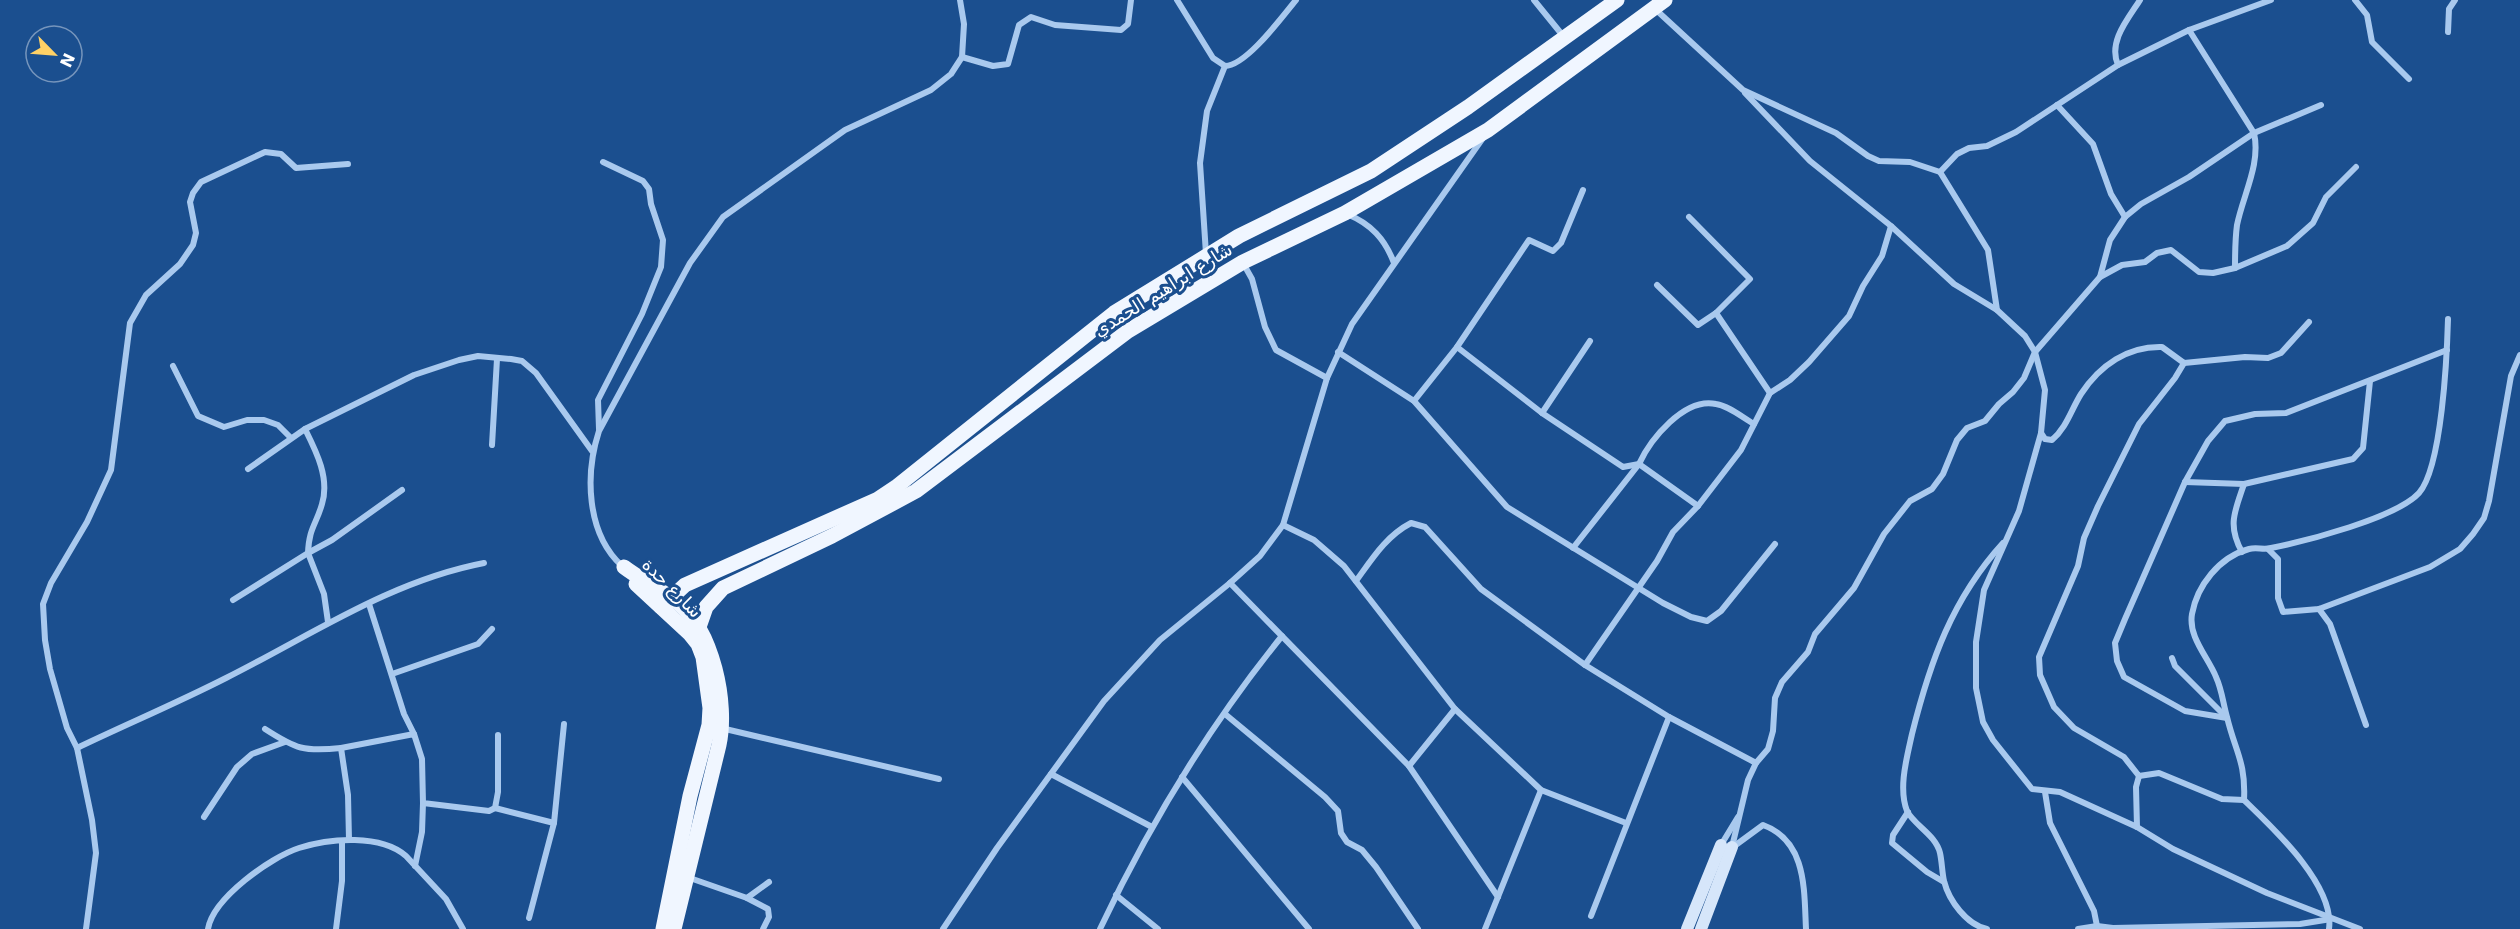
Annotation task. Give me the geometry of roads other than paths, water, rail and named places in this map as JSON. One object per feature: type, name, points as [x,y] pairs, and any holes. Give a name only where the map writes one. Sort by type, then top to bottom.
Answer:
[{"type":"main road","name":"شارع ابراهيم الحمدي","points":[[666,603],[685,585],[878,499],[1114,313],[1273,218],[1371,171],[1468,107],[1617,0]]},
{"type":"main road","name":"شارع ابراهيم الحمدي","points":[[699,627],[706,607],[723,588],[832,536],[939,476],[1128,331],[1242,262],[1345,213],[1488,130],[1659,4]]},
{"type":"main road","points":[[1273,218],[1284,243]]},
{"type":"main road","points":[[929,459],[939,476]]},
{"type":"main road","points":[[825,521],[832,536]]},
{"type":"main road","name":"شارع حدة","points":[[624,567],[666,603],[701,650],[710,708],[716,727],[690,796],[663,929]]},
{"type":"main road","name":"شارع حدة","points":[[624,567],[634,583],[666,603],[687,611],[699,627],[715,671],[716,727],[674,929]]},
{"type":"main road","points":[[643,581],[662,586],[685,585]]},
{"type":"street","points":[[624,567],[614,557],[596,521],[589,482],[592,451],[599,431],[690,263],[723,217],[845,129],[931,90],[951,74],[962,57],[963,24],[960,0]]},
{"type":"street","points":[[962,57],[993,66],[1008,63],[1019,25],[1031,17],[1055,26],[1121,30],[1128,24],[1131,0]]},
{"type":"street","points":[[1177,0],[1213,58],[1225,66],[1237,64],[1274,29],[1296,0]]},
{"type":"street","points":[[1534,0],[1565,38]]},
{"type":"street","points":[[2118,65],[2113,53],[2117,38],[2140,0]]},
{"type":"street","points":[[1940,172],[1957,154],[1969,148],[1987,146],[2057,105],[2118,65],[2189,30],[2271,0]]},
{"type":"street","points":[[2355,0],[2367,15],[2372,42],[2409,79]]},
{"type":"street","points":[[2448,32],[2449,9],[2455,0]]},
{"type":"street","points":[[1659,4],[1810,161],[1891,226],[1954,284],[1972,298],[1997,310],[2025,336],[2035,352],[2045,390],[2041,433],[2019,511],[2004,542],[1964,597],[1936,648],[1907,755],[1904,787],[1908,812],[1939,849],[1944,882],[1968,921],[1987,929]]},
{"type":"street","points":[[2189,30],[2254,133],[2256,158],[2237,225],[2235,268]]},
{"type":"street","points":[[1206,256],[1200,163],[1207,111],[1225,66]]},
{"type":"street","points":[[1743,90],[1836,133],[1868,156],[1879,161],[1910,162],[1940,172],[1982,235],[1988,250],[1997,310]]},
{"type":"street","points":[[2057,105],[2093,144],[2111,194],[2125,217]]},
{"type":"street","points":[[2100,277],[2110,240],[2125,217],[2157,193],[2189,177],[2254,133],[2321,105]]},
{"type":"street","points":[[943,929],[1104,701],[1160,640],[1260,556],[1283,525],[1327,378],[1338,352],[1368,298],[1488,130]]},
{"type":"street","points":[[86,929],[96,853],[92,820],[77,747],[67,728],[50,669],[45,640],[43,604],[51,583],[87,522],[111,470],[130,323],[146,294],[180,264],[193,245],[196,233],[190,202],[201,182],[265,152],[281,154],[296,168],[348,164]]},
{"type":"street","points":[[599,431],[598,400],[642,314],[661,267],[663,240],[651,204],[649,189],[643,181],[603,162]]},
{"type":"street","points":[[1687,929],[1741,812],[1748,780],[1756,763],[1768,749],[1773,730],[1775,698],[1782,682],[1808,652],[1815,634],[1854,588],[1884,534],[1910,501],[1932,489],[1957,440],[1967,428],[1985,421],[2013,392],[2024,378],[2035,352],[2100,277],[2122,266],[2145,262],[2157,253],[2170,250],[2199,272],[2213,273],[2235,268],[2287,246],[2313,223],[2325,197],[2356,167]]},
{"type":"street","points":[[1414,401],[1457,347],[1529,240],[1553,251],[1561,243],[1583,190]]},
{"type":"street","points":[[1345,213],[1365,223],[1381,237],[1394,263]]},
{"type":"street","points":[[1657,285],[1698,325],[1716,313],[1750,279],[1689,218]]},
{"type":"street","points":[[1585,665],[1657,561],[1672,532],[1698,506],[1741,450],[1770,393],[1790,380],[1809,362],[1849,316],[1863,286],[1882,256],[1891,226]]},
{"type":"street","points":[[1242,262],[1252,279],[1265,327],[1276,351],[1327,378]]},
{"type":"street","points":[[1716,313],[1770,393]]},
{"type":"street","points":[[2244,800],[2245,775],[2216,677],[2194,633],[2192,617],[2205,578],[2242,552],[2250,549],[2268,549],[2347,527],[2398,508],[2420,492],[2427,478],[2438,436],[2448,319]]},
{"type":"street","points":[[2041,433],[2045,439],[2052,440],[2062,431],[2082,393],[2103,368],[2131,350],[2162,347],[2184,363],[2245,357],[2268,358],[2281,353],[2309,322]]},
{"type":"street","points":[[1542,413],[1590,341]]},
{"type":"street","points":[[1457,347],[1542,413],[1623,467],[1639,464],[1698,506]]},
{"type":"street","points":[[2227,718],[2185,711],[2124,677],[2115,643],[2185,482],[2208,441],[2225,421],[2255,414],[2286,413],[2447,350]]},
{"type":"street","points":[[1338,352],[1414,401],[1507,507],[1691,617],[1707,621],[1721,611],[1775,544]]},
{"type":"street","points":[[2268,549],[2278,559],[2278,598],[2283,612],[2319,609],[2430,567],[2460,549],[2474,534],[2484,518],[2511,376],[2520,355]]},
{"type":"street","points":[[248,469],[304,429],[414,375],[478,356],[522,361],[536,373],[592,451]]},
{"type":"street","points":[[492,445],[497,359]]},
{"type":"street","points":[[2139,776],[2124,757],[2074,728],[2054,707],[2040,675],[2039,657],[2078,566],[2084,538],[2098,506],[2139,424],[2184,363]]},
{"type":"street","points":[[173,366],[198,416],[224,426],[247,420],[264,420],[278,425],[290,437]]},
{"type":"street","points":[[2185,482],[2244,484],[2353,459],[2363,448],[2370,381]]},
{"type":"street","points":[[1573,548],[1639,464],[1646,448],[1674,417],[1698,405],[1715,403],[1754,424]]},
{"type":"street","points":[[304,429],[318,455],[324,480],[323,503],[309,532],[308,553],[324,594],[328,622]]},
{"type":"street","points":[[2242,552],[2234,537],[2232,520],[2244,484]]},
{"type":"street","points":[[233,600],[332,540],[402,490]]},
{"type":"street","points":[[1356,582],[1385,541],[1399,529],[1411,523],[1425,527],[1480,589],[1585,665],[1669,717],[1756,763]]},
{"type":"street","points":[[1283,525],[1314,540],[1344,566],[1455,709],[1541,790],[1626,823]]},
{"type":"street","points":[[2004,542],[2001,554],[1984,590],[1976,642],[1976,688],[1983,722],[1993,740],[2032,789],[2061,792],[2137,827],[2173,849],[2331,920],[2360,929]]},
{"type":"street","points":[[77,747],[226,678],[328,622],[440,574],[484,563]]},
{"type":"street","points":[[1230,583],[1409,766],[1498,897]]},
{"type":"street","points":[[369,604],[404,714],[414,734],[422,759],[423,832],[416,866]]},
{"type":"street","points":[[2319,609],[2330,624],[2366,725]]},
{"type":"street","points":[[392,674],[478,644],[492,629]]},
{"type":"street","points":[[1100,929],[1152,827],[1182,777],[1282,636]]},
{"type":"street","points":[[2172,658],[2175,666],[2227,718]]},
{"type":"street","points":[[1409,766],[1455,709]]},
{"type":"street","points":[[1225,714],[1325,797],[1338,812],[1341,833],[1347,842],[1362,850],[1376,867],[1418,929]]},
{"type":"street","points":[[1591,916],[1669,717]]},
{"type":"street","points":[[530,918],[554,823],[564,724]]},
{"type":"street","points":[[716,727],[939,780]]},
{"type":"street","points":[[265,729],[293,747],[316,750],[341,748],[414,734]]},
{"type":"street","points":[[495,808],[498,735]]},
{"type":"street","points":[[204,817],[237,767],[252,754],[285,742]]},
{"type":"street","points":[[336,929],[346,841],[348,795],[341,748]]},
{"type":"street","points":[[2139,776],[2159,772],[2222,799],[2244,800],[2277,831],[2322,892],[2331,920],[2330,929]]},
{"type":"street","points":[[1051,774],[1152,827]]},
{"type":"street","points":[[2137,827],[2136,787],[2139,776]]},
{"type":"street","points":[[1182,777],[1310,929]]},
{"type":"street","points":[[1485,929],[1541,790]]},
{"type":"street","points":[[2045,792],[2050,823],[2094,911],[2097,926]]},
{"type":"street","points":[[423,803],[489,811],[495,808],[554,823]]},
{"type":"street","points":[[1701,929],[1726,846],[1741,812]]},
{"type":"street","points":[[1908,812],[1893,836],[1892,843],[1927,872],[1944,882]]},
{"type":"street","points":[[1726,846],[1763,825],[1775,829],[1796,854],[1803,871],[1806,929]]},
{"type":"street","points":[[208,929],[209,922],[227,896],[262,868],[299,848],[362,838],[400,850],[446,899],[463,929]]},
{"type":"street","points":[[686,877],[747,898],[768,909],[769,917],[764,929]]},
{"type":"street","points":[[747,898],[769,882]]},
{"type":"street","points":[[1116,895],[1158,929]]},
{"type":"street","points":[[2078,929],[2097,926],[2113,928],[2300,924],[2331,920]]}]
